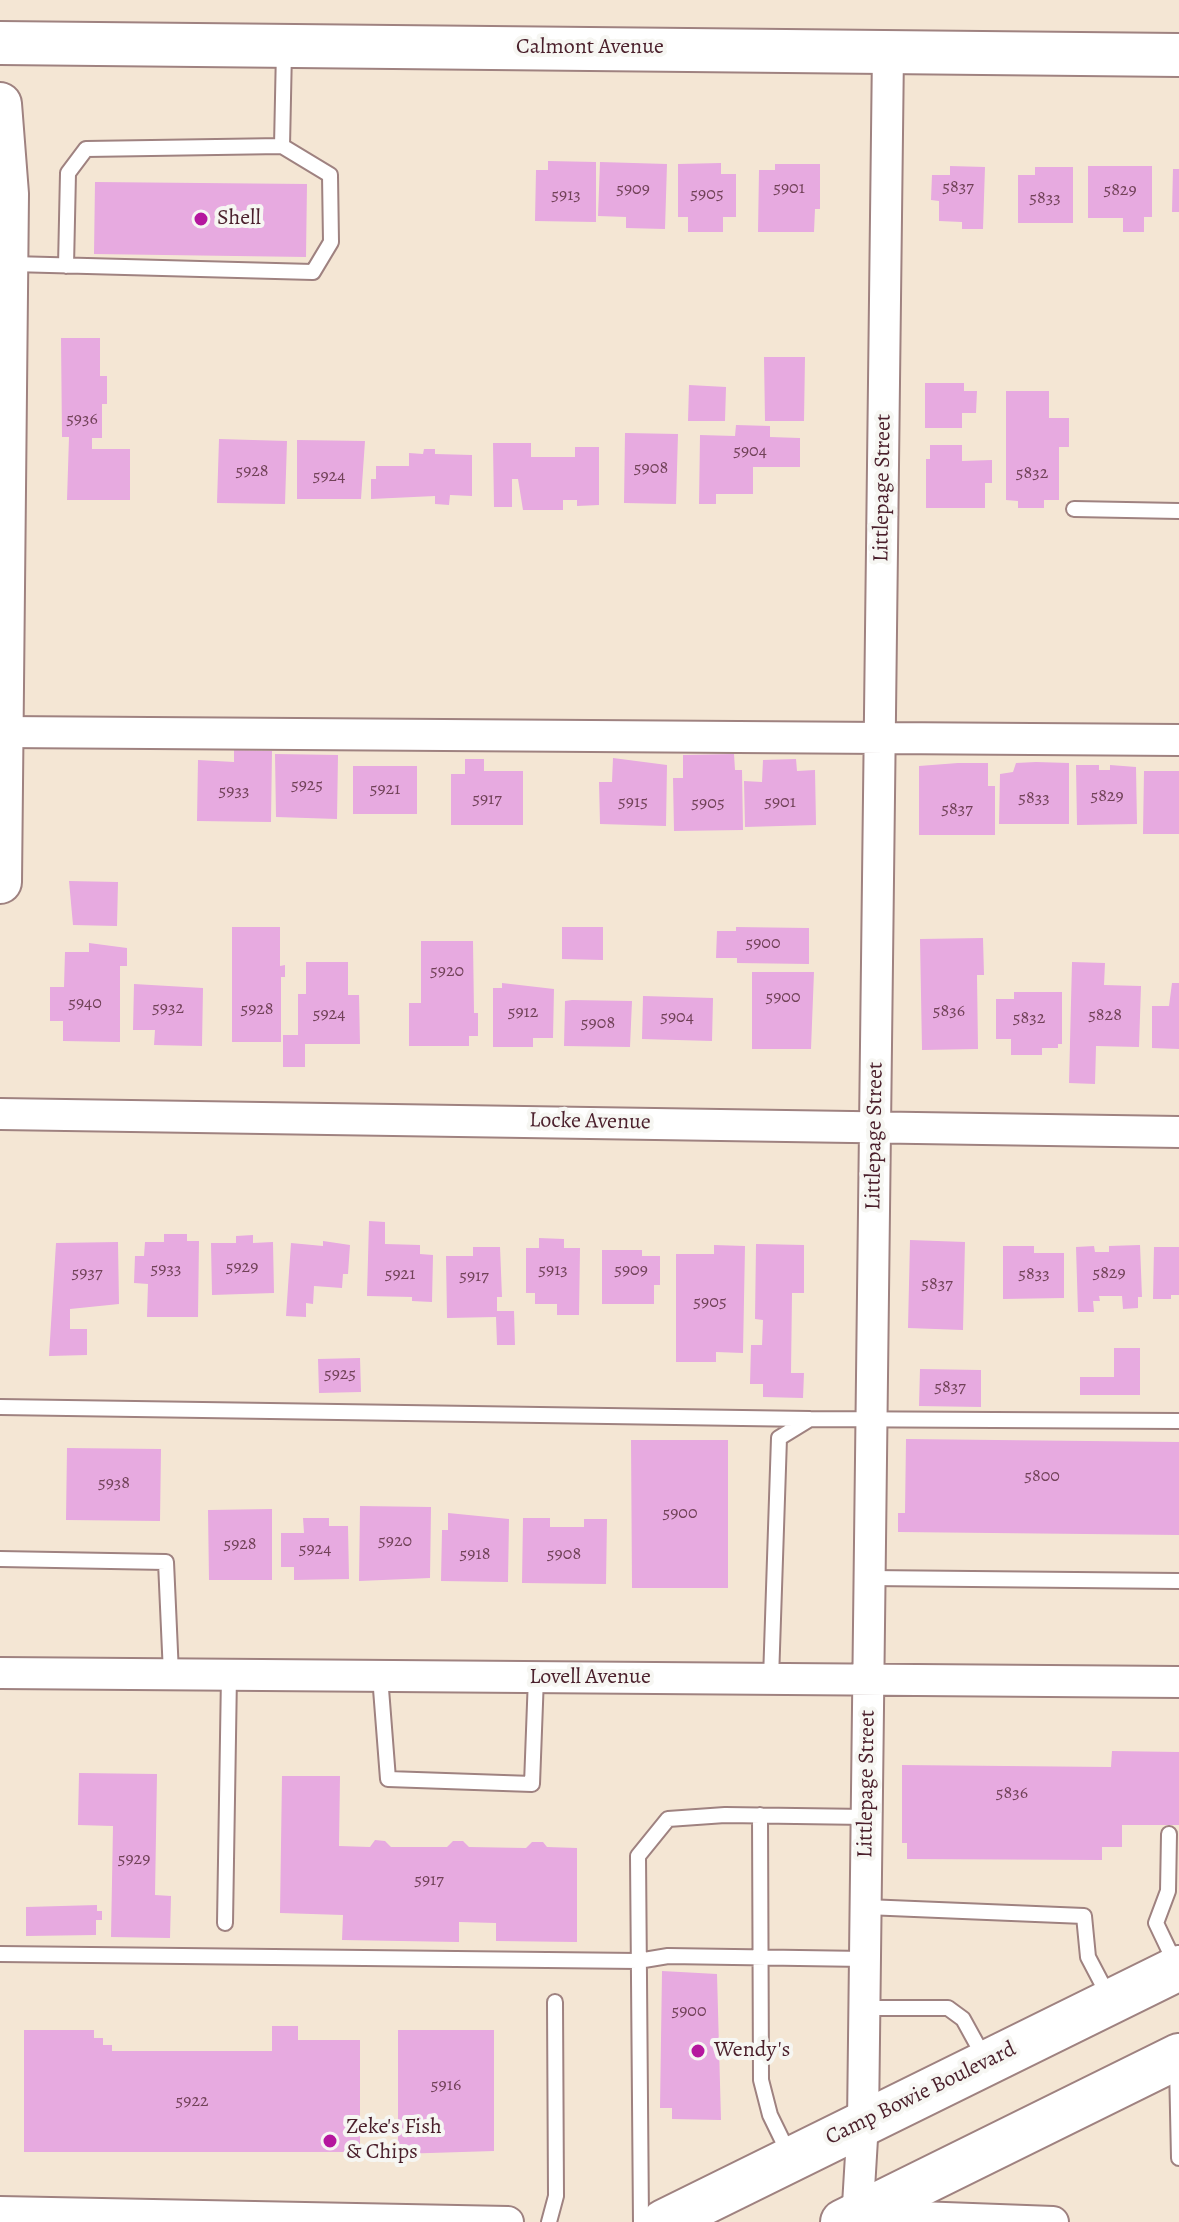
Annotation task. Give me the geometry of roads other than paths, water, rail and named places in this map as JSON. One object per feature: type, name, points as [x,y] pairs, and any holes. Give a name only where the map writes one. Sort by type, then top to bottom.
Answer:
[{"type":"main road","name":"Calmont Avenue","points":[[0,43],[1179,55]]},
{"type":"main road","points":[[0,104],[7,194],[3,264],[0,882]]},
{"type":"main road","name":"Camp Bowie Boulevard","points":[[664,2222],[1178,1968]]},
{"type":"main road","points":[[853,2220],[1178,2056]]},
{"type":"street","name":"Littlepage Street","points":[[853,2220],[863,2122],[865,2008],[888,51]]},
{"type":"street","points":[[3,732],[1179,740]]},
{"type":"street","name":"Locke Avenue","points":[[0,1114],[1179,1132]]},
{"type":"street","name":"Lovell Avenue","points":[[0,1673],[1179,1682]]},
{"type":"street","points":[[0,2212],[508,2222]]},
{"type":"street","points":[[853,2220],[1053,2222]]},
{"type":"lane","points":[[282,146],[284,46]]},
{"type":"lane","points":[[3,264],[66,266],[313,272],[331,242],[330,175],[282,146],[86,149],[68,173],[66,266]]},
{"type":"lane","points":[[1074,509],[1179,511]]},
{"type":"lane","points":[[0,1407],[1179,1421]]},
{"type":"lane","points":[[771,1679],[779,1438],[810,1419]]},
{"type":"lane","points":[[0,1559],[166,1562],[171,1674]]},
{"type":"lane","points":[[869,1578],[1179,1581]]},
{"type":"lane","points":[[225,1923],[229,1675]]},
{"type":"lane","points":[[380,1676],[388,1779],[532,1784],[536,1677]]},
{"type":"lane","points":[[760,1815],[758,1957],[761,2080],[770,2115],[791,2158]]},
{"type":"lane","points":[[641,2222],[638,1856],[668,1819],[760,1815],[867,1817]]},
{"type":"lane","points":[[1169,1834],[1168,1891],[1156,1923],[1178,1968]]},
{"type":"lane","points":[[866,1907],[1084,1916],[1088,1957],[1111,2001]]},
{"type":"lane","points":[[0,1954],[638,1961],[668,1956],[865,1959]]},
{"type":"lane","points":[[549,2222],[556,2196],[555,2002]]},
{"type":"lane","points":[[865,2008],[948,2008],[957,2012],[987,2063]]},
{"type":"lane","points":[[1178,2056],[1179,2158]]},
{"type":"place","name":"Shell","points":[[201,219]]},
{"type":"place","name":"Wendy's","points":[[698,2051]]},
{"type":"place","name":"Zeke's Fish & Chips","points":[[330,2141]]}]
